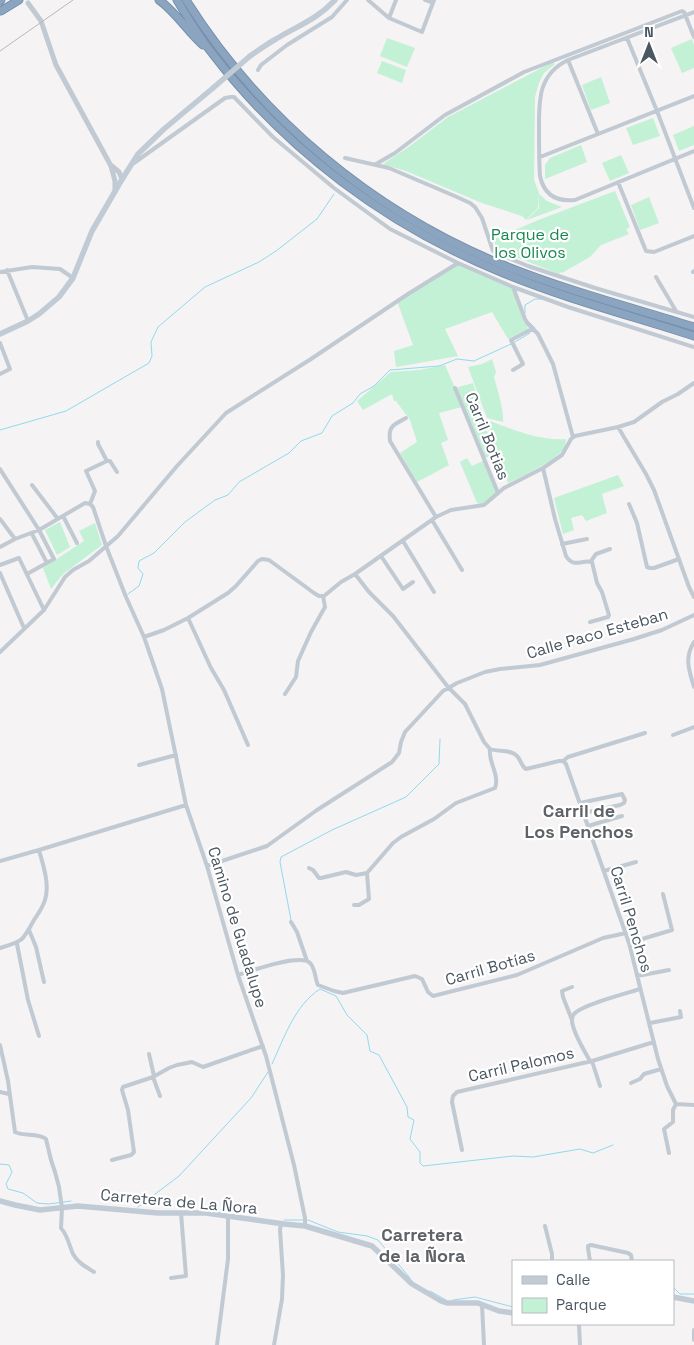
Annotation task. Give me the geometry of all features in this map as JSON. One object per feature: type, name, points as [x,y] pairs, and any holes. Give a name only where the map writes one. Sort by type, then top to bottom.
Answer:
[{"type":"highway","points":[[0,11],[12,0]]},
{"type":"highway","points":[[0,11],[19,0]]},
{"type":"highway","points":[[159,0],[174,12],[196,39],[211,52]]},
{"type":"highway","points":[[177,0],[211,52],[256,104],[302,149],[350,188],[405,225],[462,255],[517,279],[694,336]]},
{"type":"highway","points":[[186,0],[215,42],[242,77],[263,100],[311,146],[382,201],[446,238],[503,265],[694,327]]},
{"type":"main road","points":[[1,334],[28,321],[60,297],[73,278],[92,231],[114,192],[138,154],[152,140],[250,56],[276,38],[314,18],[335,0]]},
{"type":"main road","name":"Carretera de La Ñora","points":[[0,1201],[40,1210],[61,1204],[158,1213],[206,1213],[281,1224],[305,1222],[372,1246],[408,1281],[441,1301],[447,1303],[478,1303],[499,1311],[512,1313]]},
{"type":"main road","points":[[674,1297],[694,1301]]},
{"type":"street","points":[[258,70],[287,45],[332,17],[347,0]]},
{"type":"street","points":[[368,0],[389,18],[422,32],[434,2],[425,0]]},
{"type":"street","points":[[389,18],[396,0]]},
{"type":"street","points":[[28,3],[41,21],[56,65],[122,179],[114,177]]},
{"type":"street","points":[[376,164],[445,115],[524,72],[682,11],[694,37]]},
{"type":"street","points":[[694,12],[568,60],[551,72],[542,90],[539,105],[540,176],[542,185],[549,194],[560,200],[575,200],[694,151]]},
{"type":"street","points":[[627,38],[694,208]]},
{"type":"street","points":[[568,60],[598,134]]},
{"type":"street","points":[[540,158],[694,96]]},
{"type":"street","points":[[114,167],[124,169],[130,166],[225,98],[234,97],[273,137],[334,188],[390,229],[458,263],[513,287],[568,307],[694,347]]},
{"type":"street","points":[[345,158],[389,168],[457,196],[475,207],[482,218],[496,253],[528,266],[595,288],[694,316]]},
{"type":"street","points":[[114,167],[114,192]]},
{"type":"street","points":[[618,182],[647,252],[654,252],[694,236]]},
{"type":"street","points":[[0,652],[44,610],[64,577],[89,561],[118,536],[177,466],[226,413],[458,263]]},
{"type":"street","points":[[0,272],[32,267],[60,270],[73,278]]},
{"type":"street","points":[[6,270],[28,321]]},
{"type":"street","points":[[656,278],[676,311]]},
{"type":"street","points":[[513,287],[525,319],[538,334],[553,364],[573,437]]},
{"type":"street","points":[[0,326],[1,334]]},
{"type":"street","points":[[513,370],[523,364],[511,340],[532,328]]},
{"type":"street","points":[[0,344],[10,370],[0,374]]},
{"type":"street","points":[[144,637],[164,630],[188,618],[228,593],[262,559],[270,560],[318,596],[323,596],[434,518],[452,510],[484,505],[504,488],[543,468],[562,455],[573,437],[634,422],[662,402],[694,383]]},
{"type":"street","name":"Carril Botias","points":[[455,388],[498,493]]},
{"type":"street","points":[[406,418],[391,428],[389,432],[390,441],[462,570]]},
{"type":"street","points":[[618,427],[654,490],[694,597]]},
{"type":"street","points":[[98,442],[107,461]]},
{"type":"street","points":[[0,546],[32,534],[85,503],[90,504],[95,491],[86,472],[110,460],[116,472]]},
{"type":"street","points":[[543,468],[553,513],[566,556],[570,562],[591,561],[596,554],[610,549]]},
{"type":"street","points":[[0,469],[39,530],[54,559],[27,574]]},
{"type":"street","points":[[32,485],[61,517],[77,543]]},
{"type":"street","name":"Camino de Guadalupe","points":[[90,504],[93,507],[126,597],[144,637],[162,689],[186,804],[207,866],[238,975],[263,1046],[277,1095],[305,1222]]},
{"type":"street","points":[[629,504],[647,566],[652,568],[679,559]]},
{"type":"street","points":[[0,519],[15,539]]},
{"type":"street","points":[[32,534],[47,563]]},
{"type":"street","points":[[562,544],[587,539]]},
{"type":"street","points":[[403,540],[434,592]]},
{"type":"street","points":[[381,556],[403,589],[413,582]]},
{"type":"street","points":[[0,565],[19,558],[44,610]]},
{"type":"street","points":[[590,622],[608,617],[609,613],[597,583],[591,561]]},
{"type":"street","points":[[0,573],[24,628]]},
{"type":"street","points":[[356,574],[369,592],[393,616],[448,687],[468,708],[484,742],[490,749],[514,753],[523,768],[529,769],[553,762],[563,762],[568,757],[645,733]]},
{"type":"street","points":[[285,694],[296,677],[296,666],[324,606],[323,596]]},
{"type":"street","name":"Calle Paco Esteban","points":[[448,687],[485,672],[540,665],[634,639],[666,628],[694,615]]},
{"type":"street","points":[[188,618],[211,668],[224,690],[248,745]]},
{"type":"street","points":[[694,642],[690,649],[688,661],[694,687]]},
{"type":"street","points":[[207,866],[268,846],[295,824],[392,762],[399,753],[401,742],[406,732],[448,687]]},
{"type":"street","points":[[673,735],[694,728]]},
{"type":"street","points":[[309,868],[313,870],[318,878],[346,872],[356,875],[367,873],[393,843],[401,837],[434,819],[456,803],[495,788],[497,782],[490,759],[490,749]]},
{"type":"street","points":[[139,765],[176,755]]},
{"type":"street","name":"Carril Penchos","points":[[563,762],[566,764],[630,943],[661,1069],[676,1104]]},
{"type":"street","points":[[580,803],[622,794],[624,803],[620,805],[584,813]]},
{"type":"street","points":[[0,861],[186,804]]},
{"type":"street","points":[[588,826],[622,816]]},
{"type":"street","points":[[0,948],[17,944],[23,938],[44,904],[47,893],[45,873],[39,850]]},
{"type":"street","points":[[604,872],[636,862]]},
{"type":"street","points":[[354,905],[370,899],[367,873]]},
{"type":"street","points":[[630,943],[672,930],[662,894]]},
{"type":"street","points":[[238,975],[290,960],[307,961],[297,932],[291,922]]},
{"type":"street","points":[[29,930],[36,947],[44,982]]},
{"type":"street","name":"Carril Botías","points":[[307,961],[312,964],[318,985],[334,991],[342,993],[415,976],[422,979],[428,992],[433,996],[517,975],[603,938],[626,933]]},
{"type":"street","points":[[17,944],[28,1000],[39,1036]]},
{"type":"street","points":[[637,976],[669,970]]},
{"type":"street","points":[[572,987],[562,990],[562,993],[578,1039],[591,1061],[600,1086]]},
{"type":"street","points":[[572,1020],[576,1012],[588,1006],[640,989]]},
{"type":"street","points":[[650,1023],[681,1017],[680,1011]]},
{"type":"street","points":[[591,1061],[654,1042]]},
{"type":"street","points":[[0,1045],[5,1063],[16,1133],[39,1135],[46,1139],[57,1179],[61,1204],[61,1228],[65,1233],[73,1254],[80,1263],[94,1272]]},
{"type":"street","points":[[112,1160],[131,1155],[134,1152],[123,1088],[154,1077],[177,1065],[192,1062],[203,1067],[263,1046]]},
{"type":"street","points":[[149,1054],[160,1096]]},
{"type":"street","name":"Carril Palomos","points":[[462,1150],[452,1102],[453,1096],[457,1092],[591,1061]]},
{"type":"street","points":[[632,1083],[640,1079],[644,1074],[661,1069]]},
{"type":"street","points":[[0,1092],[9,1094]]},
{"type":"street","points":[[669,1153],[664,1129],[673,1122],[676,1104],[694,1104]]},
{"type":"street","points":[[171,1278],[186,1276],[181,1213]]},
{"type":"street","points":[[217,1345],[228,1259],[228,1216]]},
{"type":"street","points":[[274,1345],[282,1299],[281,1224]]},
{"type":"street","points":[[545,1226],[552,1260]]},
{"type":"street","points":[[590,1260],[588,1246],[591,1245],[628,1252],[632,1260]]},
{"type":"street","points":[[482,1305],[484,1345]]},
{"type":"street","points":[[579,1325],[580,1345]]},
{"type":"street","points":[[694,1330],[694,1340]]},
{"type":"green space","points":[[387,38],[415,48],[407,67],[380,56]]},
{"type":"green space","points":[[692,39],[694,45],[694,68],[682,73],[671,48]]},
{"type":"green space","points":[[382,61],[406,70],[402,83],[377,73]]},
{"type":"green space","points":[[553,62],[555,64],[544,73],[535,97],[534,180],[539,193],[538,208],[526,220],[522,216],[482,203],[406,171],[383,164],[448,117]]},
{"type":"green space","points":[[601,77],[610,103],[591,110],[582,85]]},
{"type":"green space","points":[[653,118],[660,136],[633,145],[626,128]]},
{"type":"green space","points":[[694,126],[694,145],[679,151],[673,135]]},
{"type":"green space","points":[[581,145],[587,162],[545,179],[545,165],[550,158]]},
{"type":"green space","points":[[621,155],[629,173],[610,181],[602,163]]},
{"type":"green space","name":"Parque de los Olivos","points":[[615,191],[630,227],[626,229],[629,234],[601,245],[590,257],[562,273],[559,274],[496,249],[494,239]]},
{"type":"green space","points":[[539,194],[547,201],[562,207],[527,220],[539,208]]},
{"type":"green space","points":[[649,197],[659,223],[640,230],[631,205]]},
{"type":"green space","points":[[458,263],[513,287],[528,329],[508,339],[492,312],[445,329],[458,356],[396,367],[394,351],[413,345],[397,301]]},
{"type":"green space","points":[[492,359],[496,372],[494,377],[503,422],[487,418],[468,367],[482,364]]},
{"type":"green space","points":[[445,365],[455,388],[473,383],[485,420],[484,424],[496,454],[485,458],[462,407],[439,413],[448,440],[441,443],[449,465],[417,482],[400,453],[417,442],[410,420],[396,401],[394,401],[392,394],[363,410],[357,401],[391,372],[419,370]]},
{"type":"green space","points":[[487,420],[535,436],[566,439],[565,447],[548,462],[508,483]]},
{"type":"green space","points":[[467,458],[472,466],[485,460],[498,493],[484,505],[477,503],[460,462]]},
{"type":"green space","points":[[618,475],[624,486],[602,494],[607,513],[586,521],[582,515],[571,518],[574,530],[563,534],[554,498]]},
{"type":"green space","points":[[60,522],[70,547],[57,555],[45,530]]},
{"type":"green space","points":[[95,523],[102,545],[63,574],[51,589],[43,568],[84,541],[79,531]]},
{"type":"waterway","points":[[0,430],[66,411],[149,363],[152,356],[151,342],[158,327],[205,287],[259,262],[276,251],[317,219],[334,194]]},
{"type":"waterway","points":[[525,313],[525,305],[535,299],[542,299]]},
{"type":"waterway","points":[[528,321],[535,328]]},
{"type":"waterway","points":[[515,342],[530,333]]},
{"type":"waterway","points":[[128,594],[139,586],[143,574],[138,568],[139,561],[154,553],[185,522],[215,500],[228,495],[239,482],[289,453],[301,441],[322,433],[332,416],[353,403],[360,394],[374,386],[390,370],[439,366],[457,359],[474,361],[511,344]]},
{"type":"waterway","points":[[291,920],[280,862],[281,857],[332,830],[406,797],[439,764],[440,739]]},
{"type":"waterway","points":[[272,1064],[297,1013],[311,996],[320,989],[336,996],[347,1015],[367,1035],[370,1051],[379,1055],[407,1107],[408,1117],[414,1120],[410,1139],[420,1152],[420,1163],[423,1166],[513,1156],[533,1157],[580,1149],[593,1153],[613,1145]]},
{"type":"waterway","points":[[138,1207],[179,1176],[251,1098],[268,1072]]},
{"type":"waterway","points":[[0,1164],[9,1165],[12,1172],[6,1184],[8,1189],[23,1193],[37,1203],[49,1204],[71,1201]]},
{"type":"waterway","points":[[284,1220],[308,1220],[338,1232],[367,1236],[378,1240],[410,1278]]},
{"type":"waterway","points":[[674,1288],[680,1294],[694,1294]]},
{"type":"waterway","points":[[430,1291],[446,1300]]},
{"type":"waterway","points":[[453,1300],[475,1297],[512,1307]]},
{"type":"tram line","points":[[0,51],[73,0]]},
{"type":"district","name":"Carril de Los Penchos","points":[[579,821]]},
{"type":"district","name":"Carretera de la Ñora","points":[[422,1245]]}]
